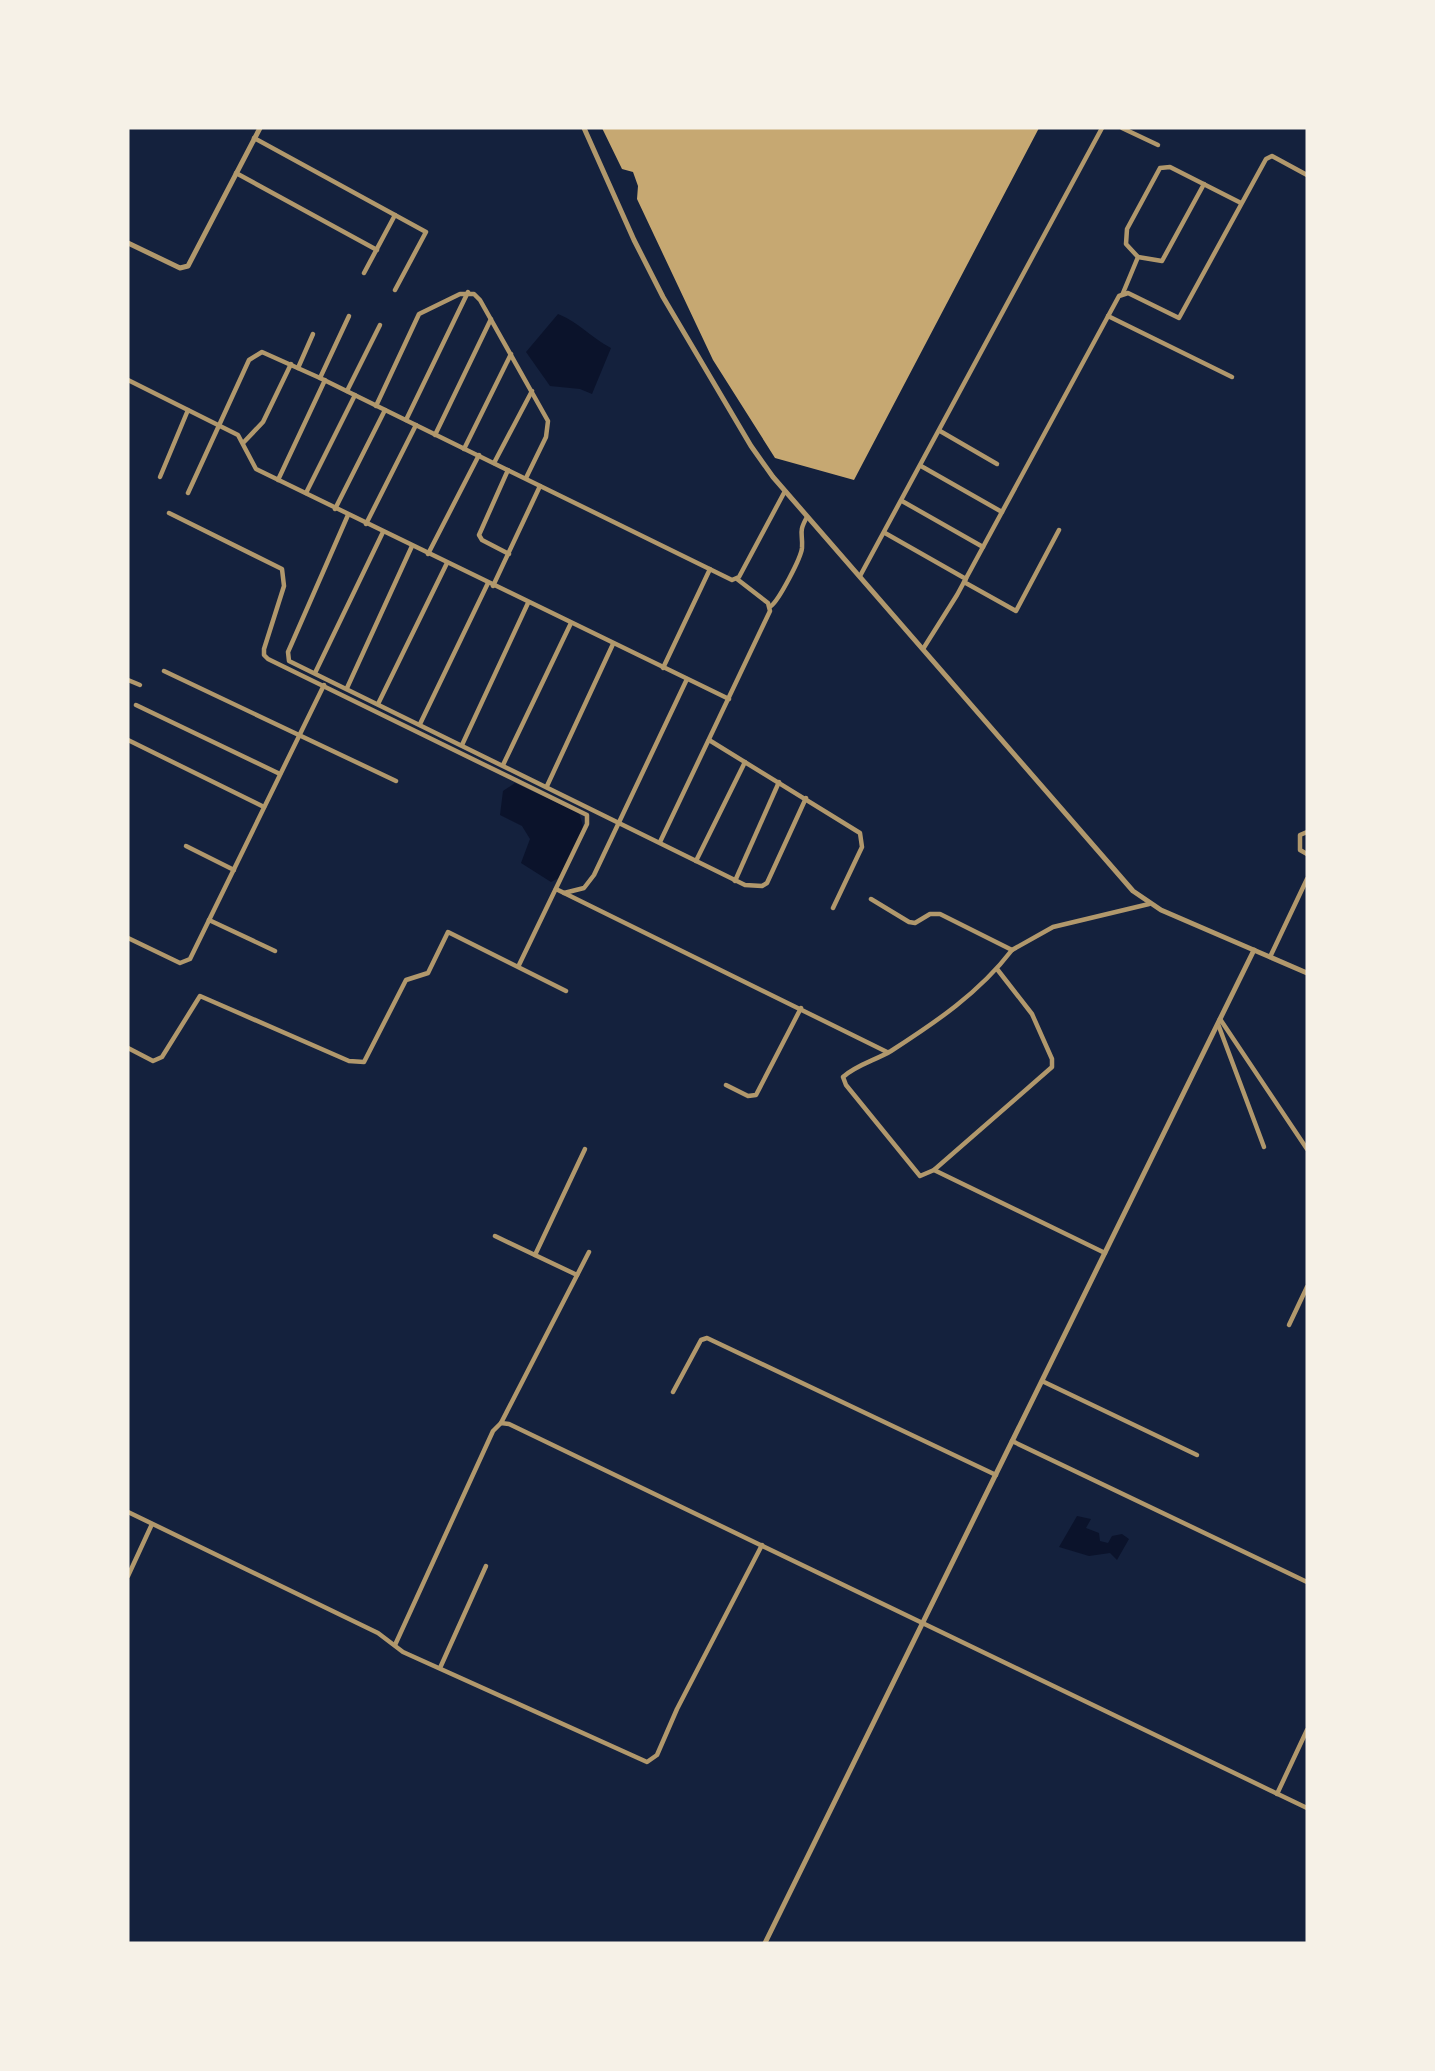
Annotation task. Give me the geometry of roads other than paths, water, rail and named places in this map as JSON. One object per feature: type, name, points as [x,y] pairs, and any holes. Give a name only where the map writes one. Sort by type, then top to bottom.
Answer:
[{"type":"street","points":[[128,243],[180,268],[188,266],[260,128]]},
{"type":"street","points":[[584,128],[663,297],[751,446],[785,491],[1120,877],[1149,904],[1307,973]]},
{"type":"street","points":[[860,576],[1102,128]]},
{"type":"street","points":[[1122,128],[1158,145]]},
{"type":"street","points":[[254,138],[426,232],[395,290]]},
{"type":"street","points":[[1124,293],[1175,317],[1181,317],[1269,156],[1307,175]]},
{"type":"street","points":[[1204,184],[1162,261],[1138,257],[1128,247],[1125,236],[1157,171],[1166,166],[1204,184],[1241,203]]},
{"type":"street","points":[[236,173],[377,250]]},
{"type":"street","points":[[364,273],[395,215]]},
{"type":"street","points":[[923,649],[965,580],[1108,316],[1124,293],[1138,257]]},
{"type":"street","points":[[468,292],[480,300],[549,426],[526,478]]},
{"type":"street","points":[[376,406],[419,314],[468,292]]},
{"type":"street","points":[[406,420],[468,292]]},
{"type":"street","points":[[278,480],[349,316]]},
{"type":"street","points":[[1108,316],[1232,377]]},
{"type":"street","points":[[435,435],[491,319]]},
{"type":"street","points":[[347,391],[380,325]]},
{"type":"street","points":[[298,368],[313,334]]},
{"type":"street","points":[[188,494],[249,360],[255,354],[266,353],[710,569],[737,579],[771,606]]},
{"type":"street","points":[[464,449],[511,354]]},
{"type":"street","points":[[244,442],[263,422],[291,365]]},
{"type":"street","points":[[128,380],[238,435],[244,442],[252,466],[278,480],[729,699]]},
{"type":"street","points":[[494,463],[532,391]]},
{"type":"street","points":[[306,493],[355,395]]},
{"type":"street","points":[[160,477],[188,410]]},
{"type":"street","points":[[335,509],[384,410]]},
{"type":"street","points":[[366,524],[416,425]]},
{"type":"street","points":[[940,431],[997,464]]},
{"type":"street","points":[[428,554],[479,456]]},
{"type":"street","points":[[921,466],[1002,512]]},
{"type":"street","points":[[508,470],[479,535],[482,540],[509,554]]},
{"type":"street","points":[[420,724],[509,554],[540,486]]},
{"type":"street","points":[[737,579],[785,491]]},
{"type":"street","points":[[902,500],[983,548]]},
{"type":"street","points":[[169,513],[282,569],[284,586],[264,655],[587,815],[587,824],[519,965]]},
{"type":"street","points":[[348,515],[288,652],[289,661],[619,821],[734,881],[755,887],[767,883],[806,798]]},
{"type":"street","points":[[660,842],[771,606],[779,598],[801,551],[799,532],[807,516]]},
{"type":"street","points":[[885,533],[1016,611],[1059,530]]},
{"type":"street","points":[[315,673],[383,532]]},
{"type":"street","points":[[347,688],[412,546]]},
{"type":"street","points":[[378,704],[447,563]]},
{"type":"street","points":[[663,668],[710,569]]},
{"type":"street","points":[[462,745],[528,603]]},
{"type":"street","points":[[503,765],[570,624]]},
{"type":"street","points":[[547,786],[613,644]]},
{"type":"street","points":[[164,671],[396,781]]},
{"type":"street","points":[[564,893],[580,890],[588,884],[687,679]]},
{"type":"street","points":[[128,680],[140,685]]},
{"type":"street","points":[[128,938],[184,964],[209,920],[324,685]]},
{"type":"street","points":[[136,705],[280,774]]},
{"type":"street","points":[[128,740],[264,807]]},
{"type":"street","points":[[709,740],[853,827],[864,842],[833,908]]},
{"type":"street","points":[[696,861],[745,762]]},
{"type":"street","points":[[734,881],[779,782]]},
{"type":"street","points":[[1307,832],[1300,835],[1298,843],[1300,849],[1307,854]]},
{"type":"street","points":[[186,846],[233,870]]},
{"type":"street","points":[[1270,957],[1307,879]]},
{"type":"street","points":[[556,889],[888,1052]]},
{"type":"street","points":[[871,899],[909,922],[915,923],[930,914],[940,914],[1012,950]]},
{"type":"street","points":[[998,969],[1032,1014],[1052,1059],[1052,1067],[934,1170],[925,1176],[914,1172],[843,1081],[846,1074],[888,1052],[959,1005],[998,969],[1012,950],[1053,927],[1149,904]]},
{"type":"street","points":[[209,920],[275,951]]},
{"type":"street","points":[[128,1048],[153,1060],[162,1058],[200,996],[358,1063],[369,1058],[406,980],[428,973],[446,934],[451,932],[566,991]]},
{"type":"street","points":[[765,1943],[1254,950]]},
{"type":"street","points":[[726,1085],[748,1096],[756,1095],[802,1008]]},
{"type":"street","points":[[1219,1021],[1264,1147]]},
{"type":"street","points":[[1219,1021],[1307,1149]]},
{"type":"street","points":[[535,1255],[585,1149]]},
{"type":"street","points":[[934,1170],[1105,1253]]},
{"type":"street","points":[[495,1236],[577,1275]]},
{"type":"street","points":[[395,1645],[493,1431],[501,1423],[589,1251]]},
{"type":"street","points":[[1289,1325],[1307,1287]]},
{"type":"street","points":[[673,1392],[701,1340],[707,1338],[996,1475]]},
{"type":"street","points":[[1042,1381],[1197,1455]]},
{"type":"street","points":[[501,1423],[762,1545],[1307,1808]]},
{"type":"street","points":[[1012,1441],[1307,1582]]},
{"type":"street","points":[[128,1512],[378,1633],[440,1668],[641,1760],[653,1760],[762,1545]]},
{"type":"street","points":[[128,1576],[152,1524]]},
{"type":"street","points":[[440,1668],[486,1566]]},
{"type":"street","points":[[1277,1794],[1307,1730]]},
{"type":"water","points":[[558,314],[611,348],[592,394],[580,389],[550,386],[526,352]]},
{"type":"water","points":[[515,783],[579,813],[584,829],[561,877],[551,882],[521,863],[530,839],[522,826],[500,815],[503,791]]},
{"type":"water","points":[[1077,1516],[1091,1519],[1086,1528],[1099,1533],[1100,1541],[1108,1543],[1112,1536],[1122,1534],[1129,1539],[1117,1560],[1110,1553],[1089,1556],[1059,1547]]}]
